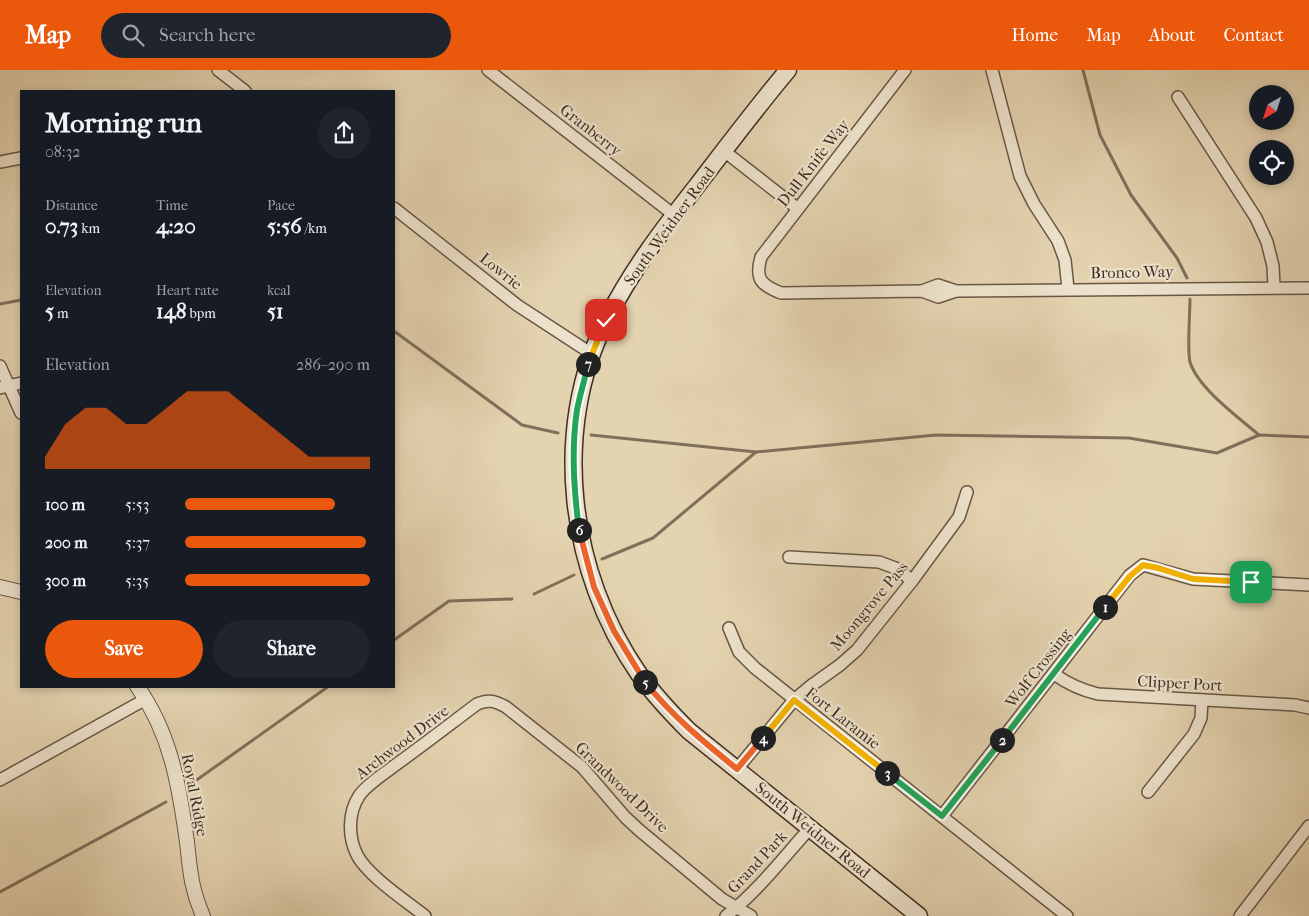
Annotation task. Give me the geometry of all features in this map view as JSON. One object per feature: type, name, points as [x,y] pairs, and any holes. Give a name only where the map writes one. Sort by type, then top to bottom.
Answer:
[{"type":"main road","name":"South Weidner Road","points":[[788,70],[638,263],[606,320],[588,364],[578,410],[574,448],[575,490],[579,530],[594,587],[614,631],[638,673],[660,701],[689,731],[919,916]]},
{"type":"street","points":[[218,70],[244,90]]},
{"type":"street","name":"Granberry","points":[[488,70],[674,215]]},
{"type":"street","name":"Dull Knife Way","points":[[760,280],[758,270],[761,257],[905,70]]},
{"type":"street","points":[[992,70],[1020,176],[1034,204],[1058,241],[1065,260],[1068,290]]},
{"type":"street","points":[[1178,97],[1256,218],[1267,242],[1273,266],[1274,287]]},
{"type":"street","points":[[724,150],[798,208]]},
{"type":"street","points":[[0,162],[20,158]]},
{"type":"street","name":"Lowrie","points":[[395,209],[517,304],[592,354]]},
{"type":"street","name":"Bronco Way","points":[[760,280],[768,288],[780,293],[922,291],[938,298],[956,291],[1309,288]]},
{"type":"street","points":[[0,366],[4,386],[20,411]]},
{"type":"street","points":[[4,386],[20,383]]},
{"type":"street","name":"Moongrove Pass","points":[[737,769],[794,700],[857,650],[912,581],[959,517],[967,492]]},
{"type":"street","points":[[789,557],[879,562],[898,569],[912,581]]},
{"type":"street","name":"Wolf Crossing","points":[[942,816],[1130,576],[1143,565],[1193,579],[1309,585]]},
{"type":"street","points":[[0,587],[20,589]]},
{"type":"street","name":"Fort Laramie","points":[[729,628],[739,652],[755,668],[942,816],[1060,914]]},
{"type":"street","name":"Clipper Port","points":[[1054,674],[1081,690],[1098,694],[1296,705],[1309,708]]},
{"type":"street","name":"Royal Ridge","points":[[138,688],[162,731],[173,762],[187,843],[190,878],[204,916]]},
{"type":"street","points":[[0,780],[146,699]]},
{"type":"street","name":"Grandwood Drive","points":[[494,700],[506,707],[582,767],[625,817],[639,830],[722,899],[751,916]]},
{"type":"street","name":"Archwood Drive","points":[[425,916],[370,872],[358,856],[351,837],[350,825],[356,802],[360,794],[378,779],[477,704],[494,700]]},
{"type":"street","points":[[1148,792],[1194,734],[1201,718],[1202,700]]},
{"type":"street","points":[[1240,916],[1309,826]]},
{"type":"street","name":"Grand Park","points":[[726,916],[771,873],[810,828]]},
{"type":"waterway","points":[[1083,70],[1100,135],[1131,195],[1177,258],[1187,278]]},
{"type":"waterway","points":[[1190,299],[1189,356],[1194,372],[1220,402],[1259,435]]},
{"type":"waterway","points":[[0,304],[20,300]]},
{"type":"waterway","points":[[395,332],[522,425],[558,433]]},
{"type":"waterway","points":[[591,435],[756,452],[936,435],[1129,438],[1217,453],[1259,435],[1309,437]]},
{"type":"waterway","points":[[602,559],[653,538],[756,452]]},
{"type":"waterway","points":[[534,594],[574,575]]},
{"type":"waterway","points":[[395,639],[449,601],[512,599]]},
{"type":"waterway","points":[[191,784],[326,688]]},
{"type":"waterway","points":[[0,892],[166,802]]},
{"type":"route","points":[[606,320],[588,364],[578,410],[574,448],[575,490],[579,530],[594,587],[614,631],[638,673],[660,701],[689,731],[737,769],[794,700],[942,816],[1130,576],[1143,565],[1193,579],[1251,582]]}]
